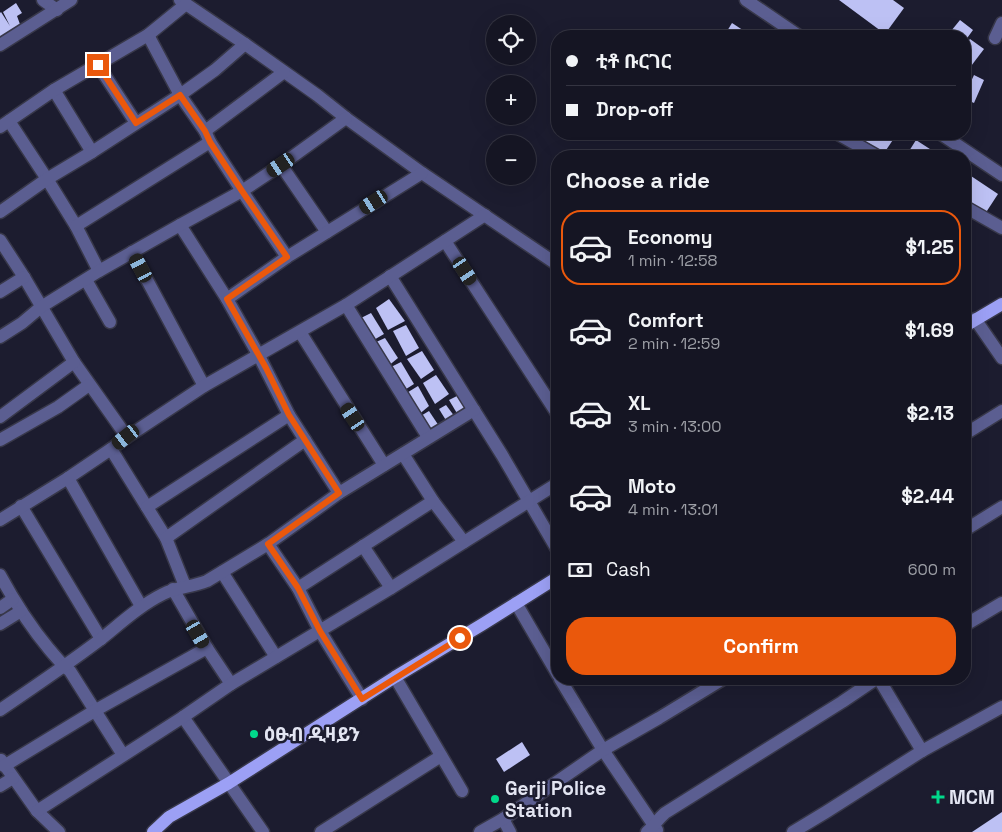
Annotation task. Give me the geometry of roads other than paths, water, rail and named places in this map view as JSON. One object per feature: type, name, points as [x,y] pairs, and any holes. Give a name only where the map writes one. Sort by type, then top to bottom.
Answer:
[{"type":"main road","points":[[971,322],[1002,304]]},
{"type":"main road","points":[[153,832],[169,817],[229,783],[551,581]]},
{"type":"street","points":[[43,0],[57,10]]},
{"type":"street","points":[[0,45],[71,0]]},
{"type":"street","points":[[746,0],[790,30]]},
{"type":"street","points":[[99,271],[76,226],[47,179],[4,124],[54,90],[148,35],[183,2],[317,95],[422,172],[551,260]]},
{"type":"street","points":[[995,38],[1002,23]]},
{"type":"street","points":[[148,35],[180,95],[287,257]]},
{"type":"street","points":[[0,212],[47,179],[180,95],[215,70],[245,44]]},
{"type":"street","points":[[98,65],[136,123]]},
{"type":"street","points":[[76,226],[207,137],[284,72]]},
{"type":"street","points":[[54,90],[92,152]]},
{"type":"street","points":[[0,338],[41,307],[99,271],[242,191],[346,118]]},
{"type":"street","points":[[849,140],[866,150]]},
{"type":"street","points":[[950,140],[965,150]]},
{"type":"street","points":[[971,154],[1002,175]]},
{"type":"street","points":[[281,165],[327,232]]},
{"type":"street","points":[[227,299],[287,257],[422,172]]},
{"type":"street","points":[[971,210],[1002,228]]},
{"type":"street","points":[[0,520],[68,478],[204,386],[346,305],[485,215]]},
{"type":"street","points":[[180,225],[227,299],[289,415],[339,493]]},
{"type":"street","points":[[0,240],[74,362],[126,437]]},
{"type":"street","points":[[445,241],[551,402]]},
{"type":"street","points":[[132,252],[204,386]]},
{"type":"street","points":[[390,276],[474,410],[551,539]]},
{"type":"street","points":[[0,292],[24,277]]},
{"type":"street","points":[[86,280],[110,322]]},
{"type":"street","points":[[346,305],[428,437]]},
{"type":"street","points":[[971,324],[1002,358]]},
{"type":"street","points":[[300,332],[384,465]]},
{"type":"street","points":[[0,417],[74,362]]},
{"type":"street","points":[[0,440],[58,406],[89,385]]},
{"type":"street","points":[[0,710],[64,667],[141,606],[179,588],[202,583],[222,572],[268,544],[339,493],[474,410]]},
{"type":"street","points":[[971,430],[1002,411]]},
{"type":"street","points":[[147,507],[289,415]]},
{"type":"street","points":[[166,538],[306,440]]},
{"type":"street","points":[[111,449],[166,538],[179,588],[207,648],[231,684]]},
{"type":"street","points":[[403,454],[464,542]]},
{"type":"street","points":[[68,478],[141,606]]},
{"type":"street","points":[[37,811],[231,684],[391,588],[551,487]]},
{"type":"street","points":[[298,588],[434,501]]},
{"type":"street","points":[[21,506],[101,639]]},
{"type":"street","points":[[971,526],[1002,507]]},
{"type":"street","points":[[268,544],[298,588],[320,631],[362,699]]},
{"type":"street","points":[[363,546],[391,588]]},
{"type":"street","points":[[222,572],[276,657]]},
{"type":"street","points":[[0,575],[13,599],[39,637],[64,667],[70,671],[123,755]]},
{"type":"street","points":[[0,608],[13,599]]},
{"type":"street","points":[[516,603],[551,661]]},
{"type":"street","points":[[971,621],[1002,603]]},
{"type":"street","points":[[0,624],[21,611]]},
{"type":"street","points":[[59,832],[37,811],[2,763],[207,648]]},
{"type":"street","points":[[395,678],[462,791]]},
{"type":"street","points":[[565,685],[603,750],[654,830]]},
{"type":"street","points":[[480,832],[503,819],[603,750],[713,685]]},
{"type":"street","points":[[654,830],[658,819],[665,813],[869,685]]},
{"type":"street","points":[[882,685],[922,751]]},
{"type":"street","points":[[793,832],[922,751],[1002,707]]},
{"type":"street","points":[[183,717],[263,832]]},
{"type":"street","points":[[321,832],[441,756]]},
{"type":"street","points":[[0,786],[13,778]]},
{"type":"street","points":[[503,819],[510,832]]},
{"type":"place","name":"ዕፁብ ዲዛይን","points":[[254,734]]},
{"type":"place","name":"MCM","points":[[938,797]]},
{"type":"place","name":"Gerji Police Station","points":[[495,799]]}]
